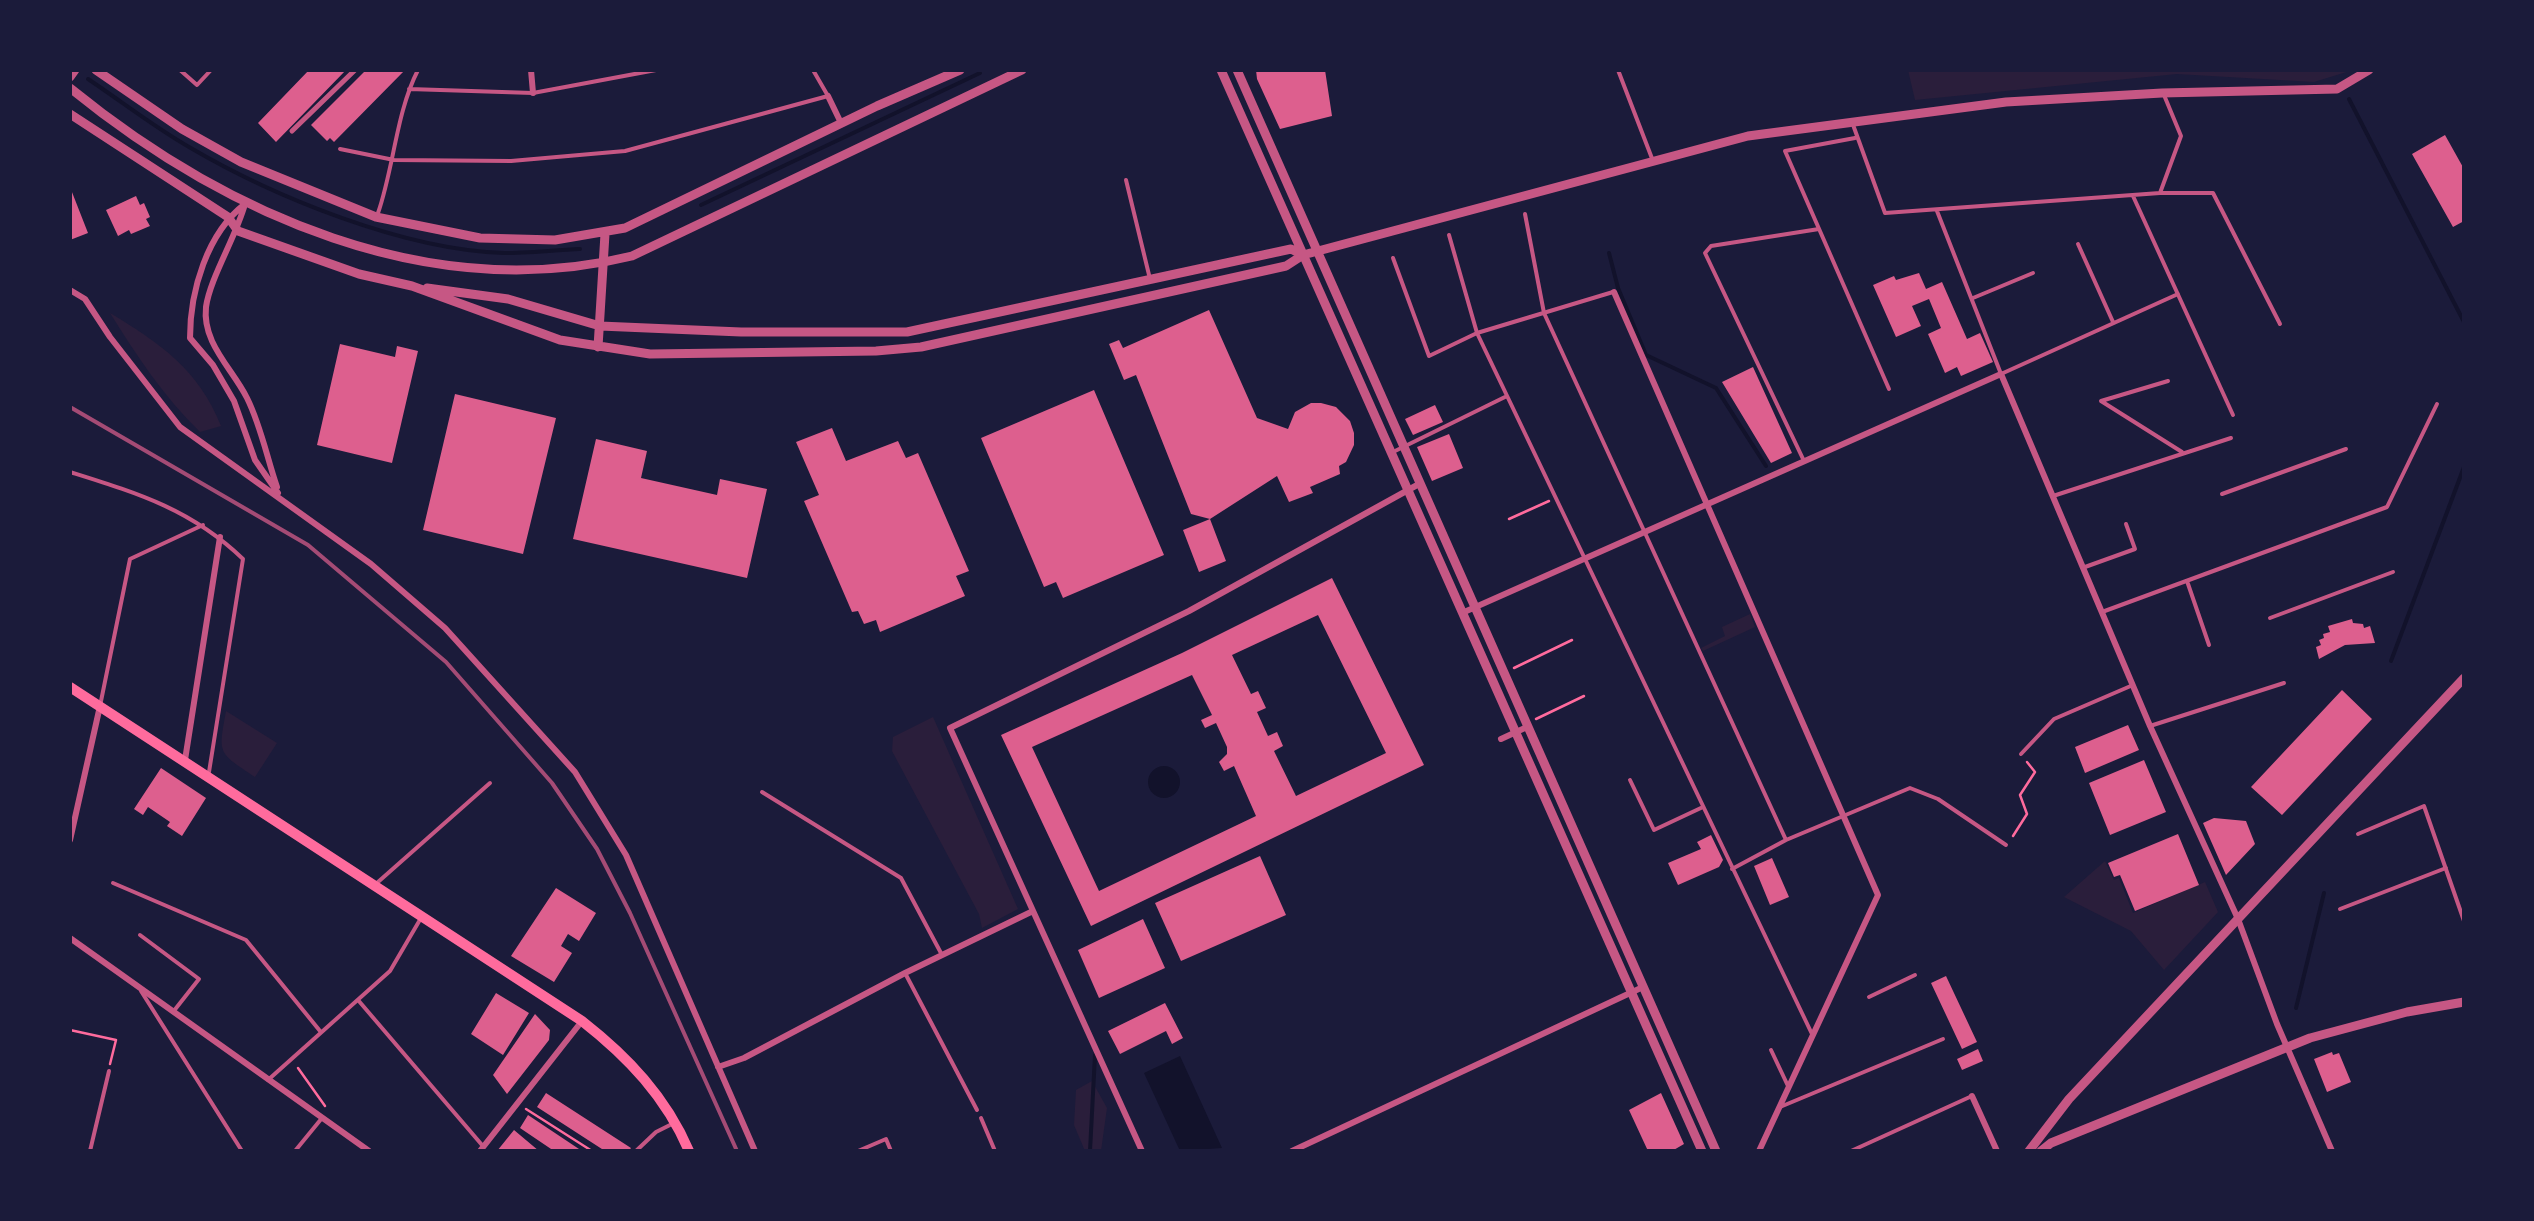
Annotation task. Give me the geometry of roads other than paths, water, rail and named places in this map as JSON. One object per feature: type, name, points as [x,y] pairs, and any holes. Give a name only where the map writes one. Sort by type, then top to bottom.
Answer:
[{"type":"main road","points":[[70,687],[582,1021],[634,1067],[659,1096],[689,1151]]},
{"type":"street","points":[[70,77],[75,70]]},
{"type":"street","points":[[96,70],[182,129],[242,162],[376,218],[480,238],[555,240],[625,228],[960,70]]},
{"type":"street","points":[[292,131],[355,70]]},
{"type":"street","points":[[532,70],[533,93]]},
{"type":"street","points":[[70,88],[152,148],[246,204],[359,248],[442,264],[519,268],[602,264],[649,249],[1022,70]]},
{"type":"street","points":[[1221,70],[1702,1151]]},
{"type":"street","points":[[1237,70],[1716,1151]]},
{"type":"street","points":[[412,286],[560,340],[650,354],[921,347],[1286,266],[1304,255],[1748,136],[2006,102],[2337,89],[2369,70]]},
{"type":"street","points":[[828,96],[842,124]]},
{"type":"street","points":[[70,114],[228,217],[238,231],[359,274],[412,286],[508,299],[600,326],[741,332],[908,332],[1291,249],[1304,255]]},
{"type":"street","points":[[246,204],[228,217],[196,285],[190,338],[213,365],[234,401],[255,460],[281,498]]},
{"type":"street","points":[[246,204],[238,231],[210,288],[207,328],[246,397],[281,498]]},
{"type":"street","points":[[598,346],[605,234]]},
{"type":"street","points":[[70,290],[85,299],[180,427],[372,564],[445,628],[574,772],[626,854],[755,1151]]},
{"type":"street","points":[[1614,292],[1878,896],[1759,1151]]},
{"type":"street","points":[[1462,614],[2001,374],[2150,726],[2238,918],[2332,1151]]},
{"type":"street","points":[[1142,1151],[950,728],[1189,611],[1419,484]]},
{"type":"street","points":[[184,760],[220,537]]},
{"type":"street","points":[[2029,1151],[2063,1106],[2464,678]]},
{"type":"street","points":[[70,840],[100,706]]},
{"type":"street","points":[[1502,739],[1526,726]]},
{"type":"street","points":[[718,1067],[744,1058],[1033,910]]},
{"type":"street","points":[[70,938],[369,1151]]},
{"type":"street","points":[[1292,1151],[1643,987]]},
{"type":"street","points":[[2041,1151],[2051,1143],[2287,1047],[2372,1021],[2464,1002]]},
{"type":"street","points":[[482,1149],[582,1021]]},
{"type":"street","points":[[1972,1096],[1996,1151]]},
{"type":"lane","points":[[180,70],[197,84],[211,70]]},
{"type":"lane","points":[[376,218],[394,160],[408,89],[418,70]]},
{"type":"lane","points":[[408,89],[533,93],[656,70]]},
{"type":"lane","points":[[340,149],[394,160],[511,161],[625,151],[828,96],[813,70]]},
{"type":"lane","points":[[1618,70],[1653,161]]},
{"type":"lane","points":[[2160,194],[2181,136],[2162,93]]},
{"type":"lane","points":[[1852,122],[1885,213],[2160,194],[2213,194],[2280,324]]},
{"type":"lane","points":[[1858,138],[1785,151],[1888,389]]},
{"type":"lane","points":[[1126,180],[1150,279]]},
{"type":"lane","points":[[2133,196],[2234,415]]},
{"type":"lane","points":[[1937,211],[2001,374],[2178,294]]},
{"type":"lane","points":[[1525,214],[1544,313],[1786,840]]},
{"type":"lane","points":[[1804,462],[1704,252],[1711,246],[1819,228]]},
{"type":"lane","points":[[1448,235],[1477,333],[1812,1034]]},
{"type":"lane","points":[[2078,244],[2114,324]]},
{"type":"lane","points":[[1392,258],[1429,356],[1477,333],[1614,292]]},
{"type":"lane","points":[[1971,299],[2033,273]]},
{"type":"lane","points":[[2168,382],[2101,401],[2182,453]]},
{"type":"lane","points":[[1391,453],[1507,396]]},
{"type":"lane","points":[[2102,612],[2387,507],[2437,404]]},
{"type":"lane","points":[[2053,496],[2232,438]]},
{"type":"lane","points":[[2222,494],[2346,449]]},
{"type":"lane","points":[[70,472],[170,505],[220,537],[243,559],[208,777]]},
{"type":"lane","points":[[2084,568],[2135,548],[2126,524]]},
{"type":"lane","points":[[100,706],[130,559],[203,525]]},
{"type":"lane","points":[[2270,618],[2393,572]]},
{"type":"lane","points":[[2187,581],[2209,645]]},
{"type":"lane","points":[[2150,726],[2284,682]]},
{"type":"lane","points":[[2021,754],[2054,719],[2134,685]]},
{"type":"lane","points":[[1630,780],[1654,830],[1703,807]]},
{"type":"lane","points":[[374,886],[490,783]]},
{"type":"lane","points":[[1732,869],[1843,814],[1910,788],[1938,799],[2006,845]]},
{"type":"lane","points":[[762,792],[901,878],[942,955]]},
{"type":"lane","points":[[2358,834],[2424,806],[2464,921]]},
{"type":"lane","points":[[2340,909],[2446,868]]},
{"type":"lane","points":[[114,883],[246,940],[320,1032]]},
{"type":"lane","points":[[268,1080],[390,972],[422,916]]},
{"type":"lane","points":[[140,935],[199,980],[173,1012]]},
{"type":"lane","points":[[905,973],[977,1110]]},
{"type":"lane","points":[[1869,997],[1915,975]]},
{"type":"lane","points":[[139,987],[242,1151]]},
{"type":"lane","points":[[358,1000],[482,1149]]},
{"type":"lane","points":[[1780,1106],[1942,1039]]},
{"type":"lane","points":[[1771,1050],[1788,1086]]},
{"type":"lane","points":[[90,1151],[109,1071]]},
{"type":"lane","points":[[1851,1151],[1972,1096]]},
{"type":"lane","points":[[294,1151],[322,1118]]},
{"type":"lane","points":[[980,1118],[995,1151]]},
{"type":"lane","points":[[636,1151],[656,1132],[675,1122]]},
{"type":"lane","points":[[858,1151],[886,1139],[891,1151]]},
{"type":"waterway","points":[[701,205],[980,73]]},
{"type":"waterway","points":[[88,79],[163,131],[223,166],[341,218],[465,250],[504,253],[580,249]]},
{"type":"waterway","points":[[2349,99],[2464,322]]},
{"type":"waterway","points":[[1609,253],[1618,288],[1646,355],[1716,388],[1766,466]]},
{"type":"waterway","points":[[2391,661],[2464,467]]},
{"type":"waterway","points":[[2296,1008],[2324,893]]},
{"type":"waterway","points":[[1090,1151],[1095,1055]]},
{"type":"railway","points":[[70,407],[308,545],[446,662],[552,783],[597,849],[630,913],[737,1151]]}]
